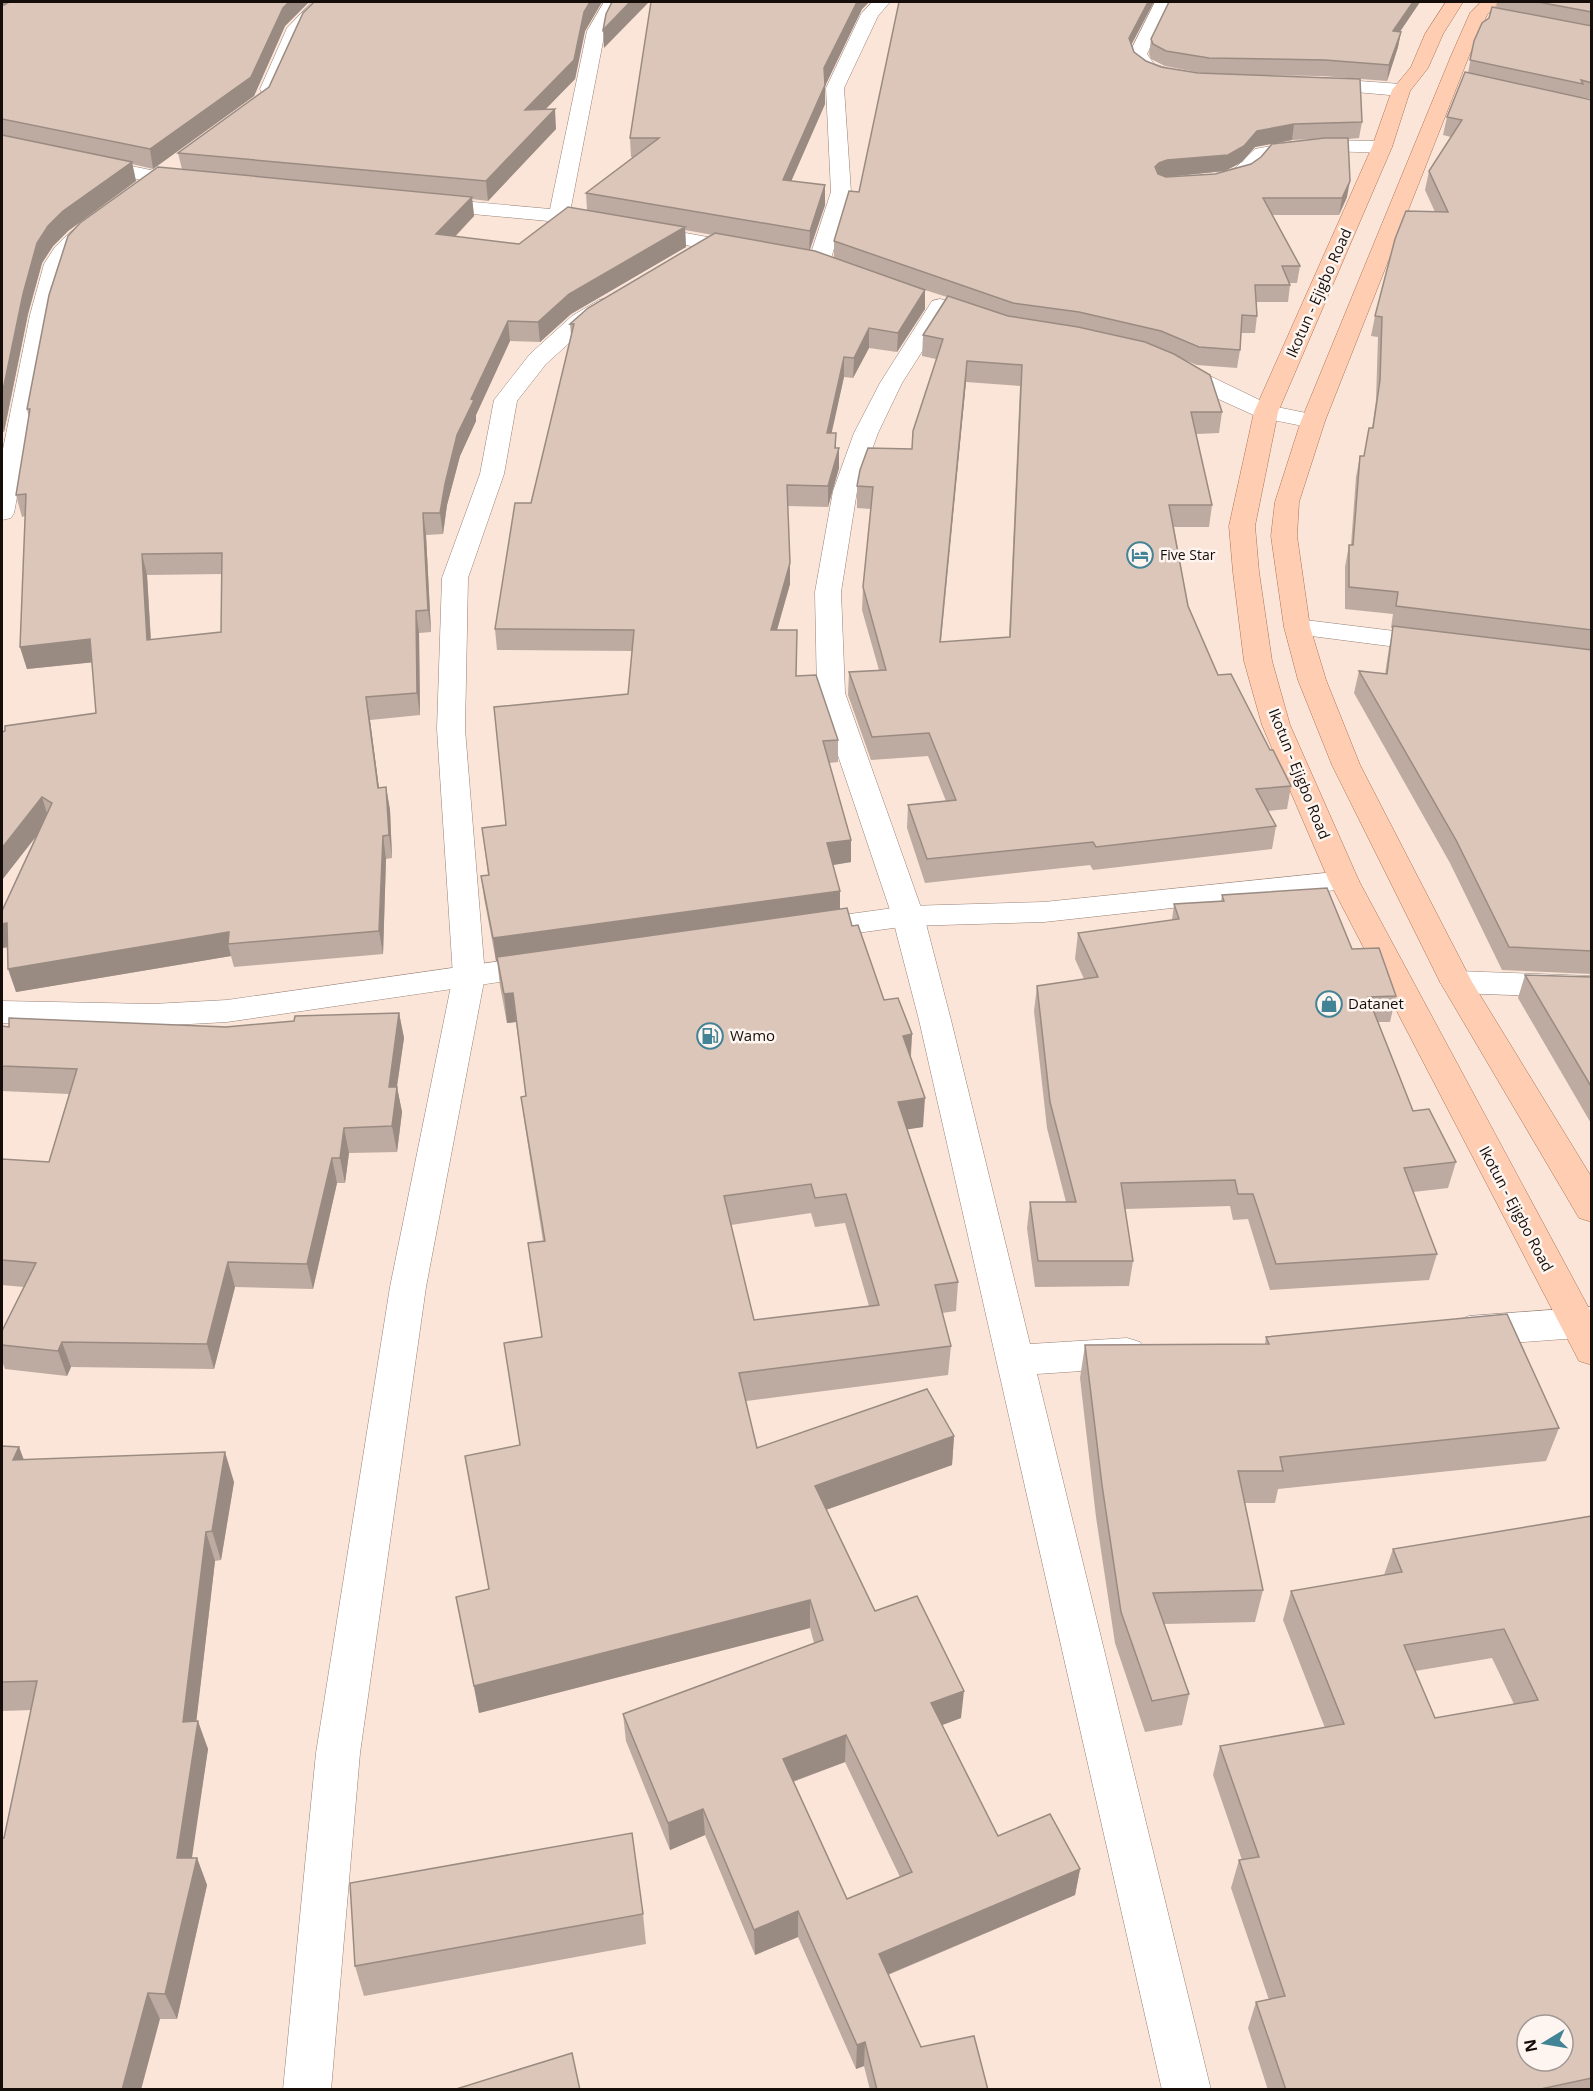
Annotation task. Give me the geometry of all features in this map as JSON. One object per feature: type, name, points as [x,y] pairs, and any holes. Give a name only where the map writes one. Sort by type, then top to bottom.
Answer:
[{"type":"main road","name":"Ikotun - Ejigbo Road","points":[[1454,2],[1434,34],[1419,68],[1401,90],[1382,147],[1266,412],[1242,526],[1258,661],[1276,725],[1344,881],[1587,1332]]},
{"type":"main road","points":[[1490,11],[1313,421],[1287,502],[1284,536],[1297,627],[1312,680],[1346,765],[1456,982],[1592,1209]]},
{"type":"street","points":[[254,107],[264,100],[296,28],[321,2]]},
{"type":"street","points":[[559,216],[596,31],[612,2]]},
{"type":"street","points":[[819,262],[841,192],[835,88],[870,14],[880,2]]},
{"type":"street","points":[[1163,2],[1138,54],[1140,63],[1151,71],[1199,80]]},
{"type":"street","points":[[1297,83],[1401,90]]},
{"type":"street","points":[[2,145],[160,178],[207,182]]},
{"type":"street","points":[[1198,183],[1237,175],[1250,168],[1262,153],[1281,148],[1310,145],[1382,147]]},
{"type":"street","points":[[141,191],[178,164]]},
{"type":"street","points":[[406,202],[559,216],[766,253]]},
{"type":"street","points":[[2,513],[41,315],[56,264],[62,251],[76,237],[113,210]]},
{"type":"street","points":[[681,261],[712,243]]},
{"type":"street","points":[[798,259],[819,262],[841,270]]},
{"type":"street","points":[[307,2090],[338,1753],[408,1287],[470,976],[451,729],[455,578],[492,474],[506,400],[538,358],[580,321],[631,291]]},
{"type":"street","points":[[940,306],[891,383],[866,433],[845,491],[828,592],[831,693],[908,916],[1187,2090]]},
{"type":"street","points":[[1160,360],[1180,368],[1212,388],[1266,412],[1313,421]]},
{"type":"street","points":[[1297,627],[1462,647]]},
{"type":"street","points":[[778,934],[908,916],[1044,912],[1344,881]]},
{"type":"street","points":[[2,1012],[153,1015],[227,1011],[576,961]]},
{"type":"street","points":[[1456,982],[1592,987]]},
{"type":"street","points":[[1433,1333],[1587,1332]]},
{"type":"street","points":[[1015,1360],[1158,1351]]},
{"type":"building","points":[[9,2],[289,2],[283,8],[251,77],[150,149],[2,119],[2,5]]},
{"type":"building","points":[[314,2],[590,2],[584,12],[574,60],[525,110],[555,109],[486,181],[178,153],[269,87],[303,13]]},
{"type":"building","points":[[612,2],[630,2],[603,30],[606,14]]},
{"type":"building","points":[[651,2],[857,2],[824,68],[825,85],[783,180],[825,185],[810,231],[586,193],[659,138],[630,138]]},
{"type":"building","points":[[899,2],[1148,2],[1129,38],[1134,52],[1146,61],[1161,67],[1198,73],[1360,79],[1362,122],[1294,124],[1257,131],[1244,146],[1228,155],[1167,160],[1155,167],[1158,174],[1166,177],[1215,174],[1251,164],[1261,157],[1272,144],[1325,138],[1348,138],[1350,181],[1342,198],[1263,198],[1300,266],[1282,266],[1290,285],[1255,285],[1257,316],[1242,315],[1240,350],[1199,347],[1161,331],[1079,312],[1013,303],[834,241],[849,191],[859,192]]},
{"type":"building","points":[[1169,2],[1413,2],[1393,31],[1401,32],[1389,65],[1325,60],[1209,58],[1166,51],[1153,44],[1151,39]]},
{"type":"building","points":[[1538,2],[1592,2],[1592,12]]},
{"type":"building","points":[[1492,7],[1592,26],[1592,83],[1581,80],[1583,84],[1470,60],[1474,41],[1482,23],[1489,18]]},
{"type":"building","points":[[1465,72],[1592,100],[1592,630],[1396,606],[1398,592],[1349,587],[1349,545],[1353,545],[1360,456],[1364,456],[1369,428],[1373,428],[1380,380],[1382,317],[1375,316],[1395,239],[1406,211],[1448,212],[1429,171],[1462,120],[1447,117]]},
{"type":"building","points":[[2,135],[132,162],[63,211],[48,226],[37,243],[23,294],[2,395]]},
{"type":"building","points":[[158,167],[472,197],[436,234],[519,244],[568,207],[685,227],[569,294],[538,322],[508,321],[471,399],[474,400],[457,435],[440,513],[423,513],[428,610],[416,611],[417,693],[366,697],[378,788],[386,787],[389,835],[383,836],[379,931],[228,944],[229,932],[8,969],[7,923],[2,924],[2,911],[52,803],[42,797],[2,848],[2,732],[5,731],[5,726],[96,713],[90,639],[20,647],[26,494],[16,495],[30,409],[27,409],[49,295],[68,236],[80,223]],"holes":[[[222,553],[221,632],[147,640],[142,554]]]},
{"type":"building","points":[[715,233],[815,251],[925,290],[898,333],[869,328],[854,358],[844,357],[827,433],[836,433],[835,448],[839,448],[828,486],[787,485],[790,563],[771,630],[797,630],[796,676],[816,675],[838,740],[823,741],[851,840],[827,843],[840,891],[493,938],[481,876],[489,875],[482,828],[506,825],[494,707],[628,694],[634,630],[495,629],[515,503],[531,503],[574,324],[570,324],[588,308]]},
{"type":"building","points":[[948,296],[1008,316],[1078,327],[1145,342],[1174,354],[1210,375],[1222,412],[1191,412],[1212,505],[1169,505],[1188,606],[1218,675],[1231,674],[1291,786],[1256,789],[1276,826],[1096,847],[1093,842],[927,859],[908,805],[956,800],[929,733],[872,737],[849,672],[886,670],[863,587],[873,487],[857,486],[868,448],[912,449],[913,431],[943,339],[923,335]],"holes":[[[967,361],[1022,365],[1010,637],[940,642]]]},
{"type":"building","points":[[1393,626],[1592,650],[1592,951],[1509,947],[1456,840],[1359,671],[1387,674]]},
{"type":"building","points":[[1327,888],[1352,949],[1379,948],[1396,996],[1368,997],[1413,1111],[1429,1109],[1456,1162],[1404,1168],[1437,1254],[1276,1264],[1253,1194],[1238,1194],[1235,1180],[1121,1183],[1133,1261],[1038,1261],[1030,1202],[1076,1202],[1050,1102],[1037,986],[1098,977],[1078,933],[1179,919],[1174,904],[1224,901],[1222,895]]},
{"type":"building","points":[[847,908],[852,926],[858,925],[884,1000],[898,998],[912,1034],[903,1036],[925,1098],[898,1102],[958,1282],[935,1285],[951,1346],[739,1373],[757,1448],[927,1389],[954,1436],[815,1486],[875,1611],[917,1596],[964,1691],[931,1703],[998,1836],[1050,1814],[1080,1869],[879,1954],[921,2047],[974,2036],[988,2090],[877,2090],[865,2042],[857,2045],[798,1911],[754,1930],[703,1809],[668,1823],[623,1714],[823,1640],[810,1600],[474,1686],[456,1597],[489,1589],[465,1456],[520,1445],[504,1343],[542,1337],[528,1243],[545,1241],[521,1097],[526,1096],[513,993],[504,994],[497,957]],"holes":[[[811,1184],[815,1198],[846,1194],[879,1305],[754,1320],[724,1196]],[[846,1735],[912,1872],[847,1899],[783,1759]]]},
{"type":"building","points":[[1525,975],[1592,977],[1592,1088]]},
{"type":"building","points":[[399,1013],[389,1087],[397,1087],[392,1126],[344,1128],[340,1158],[332,1158],[307,1264],[228,1262],[207,1344],[62,1342],[58,1351],[2,1345],[2,1331],[36,1263],[2,1260],[2,1159],[49,1162],[77,1069],[2,1066],[2,1026],[9,1027],[9,1018],[226,1027],[294,1021],[295,1016]]},
{"type":"building","points":[[1507,1314],[1559,1428],[1280,1457],[1283,1471],[1238,1471],[1263,1590],[1153,1593],[1189,1694],[1152,1701],[1121,1612],[1102,1485],[1085,1345],[1269,1344],[1266,1337]]},
{"type":"building","points":[[2,1446],[19,1447],[13,1460],[225,1452],[212,1531],[206,1532],[183,1722],[198,1721],[177,1858],[197,1858],[165,1994],[148,1993],[122,2090],[2,2090],[2,1838],[4,1838],[37,1681],[2,1682]]},
{"type":"building","points":[[1592,1516],[1592,2078],[1536,2090],[1286,2090],[1256,2002],[1285,1996],[1239,1860],[1259,1857],[1220,1746],[1344,1724],[1291,1591],[1402,1572],[1393,1549]],"holes":[[[1504,1629],[1538,1700],[1435,1718],[1404,1645]]]},
{"type":"building","points":[[632,1833],[643,1914],[355,1966],[350,1883]]},
{"type":"building","points":[[572,2053],[580,2090],[453,2090]]},
{"type":"place","name":"Five Star","points":[[1140,555]]},
{"type":"place","name":"Datanet","points":[[1329,1004]]},
{"type":"place","name":"Wamo","points":[[710,1036]]}]
